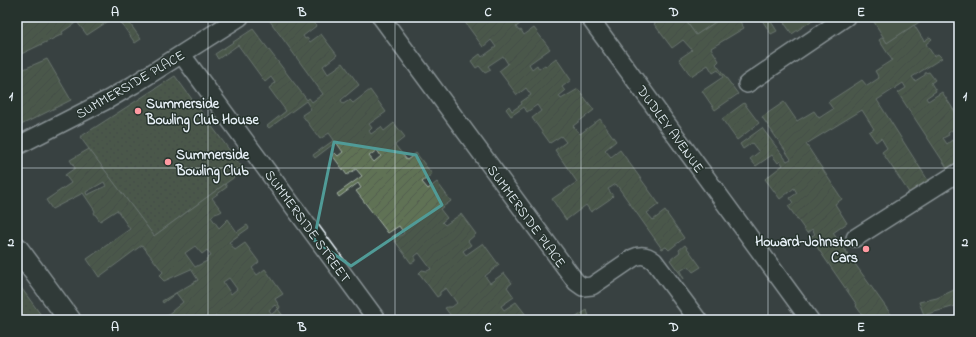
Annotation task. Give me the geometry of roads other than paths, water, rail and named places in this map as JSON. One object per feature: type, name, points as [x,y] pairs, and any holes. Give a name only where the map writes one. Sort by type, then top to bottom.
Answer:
[{"type":"street","name":"SUMMERSIDE PLACE","points":[[17,146],[109,99],[182,55],[240,17]]},
{"type":"street","name":"SUMMERSIDE PLACE","points":[[380,17],[576,282],[584,287],[592,286],[633,258],[646,256],[654,260],[698,320]]},
{"type":"street","name":"DUDLEY AVENUE","points":[[589,17],[810,320]]},
{"type":"street","points":[[747,84],[846,17]]},
{"type":"street","name":"SUMMERSIDE STREET","points":[[182,55],[377,320]]},
{"type":"street","points":[[855,238],[959,172]]},
{"type":"street","points":[[17,248],[70,320]]},
{"type":"place","name":"Summerside Bowling Club House","points":[[138,111]]},
{"type":"place","name":"Summerside Bowling Club","points":[[168,162]]},
{"type":"place","name":"Howard-Johnston Cars","points":[[866,249]]}]
